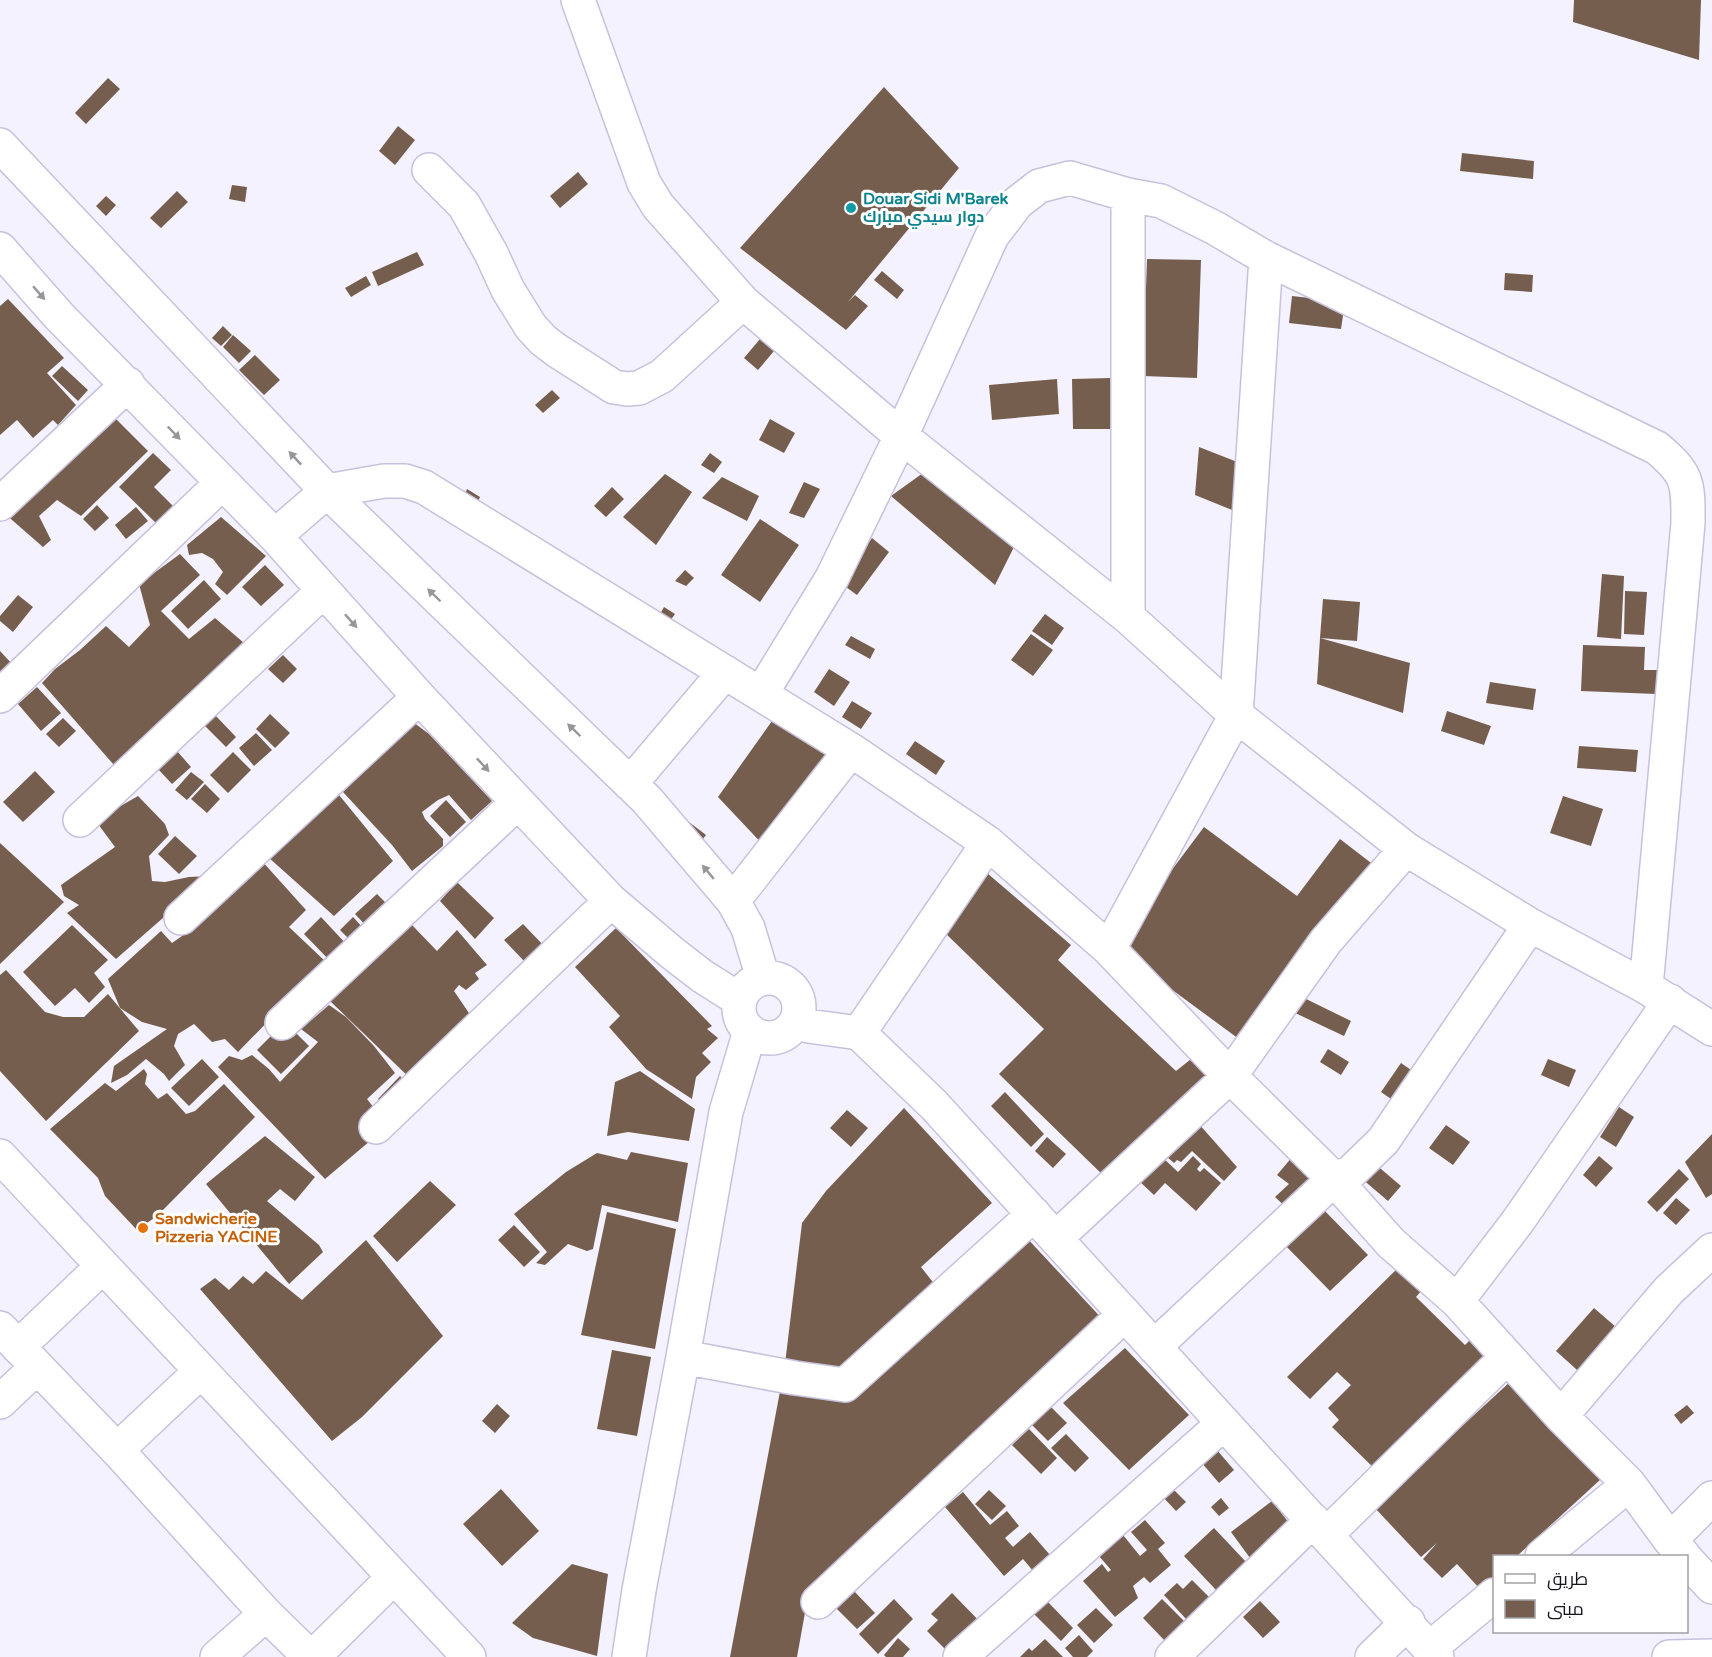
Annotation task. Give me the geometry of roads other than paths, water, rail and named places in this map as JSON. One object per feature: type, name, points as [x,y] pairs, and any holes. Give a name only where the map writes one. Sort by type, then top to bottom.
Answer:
[{"type":"street","points":[[578,0],[644,183],[658,206],[743,302],[901,436],[1128,617],[1236,715],[1406,849],[1530,925],[1658,994],[1712,1029]]},
{"type":"street","points":[[0,145],[327,491],[647,800],[733,901],[748,928],[751,989],[739,1012],[743,1022],[750,1031],[771,1038],[791,1029],[800,1010],[799,998],[785,981],[774,978],[751,989],[702,976],[611,901],[419,697],[275,536],[128,384],[6,268]]},
{"type":"street","points":[[429,170],[464,205],[508,290],[531,327],[556,350],[614,387],[639,388],[662,376],[743,302]]},
{"type":"street","points":[[761,694],[832,578],[901,436],[992,236],[1017,202],[1039,186],[1070,178],[1128,195],[1161,201],[1215,228],[1266,258],[1657,448],[1673,462],[1683,475],[1688,493],[1658,994],[1518,1221],[1457,1301]]},
{"type":"street","points":[[1128,195],[1128,617]]},
{"type":"street","points":[[1109,950],[1236,715],[1266,258]]},
{"type":"street","points":[[0,504],[128,384]]},
{"type":"street","points":[[275,536],[327,491],[384,480],[405,481],[424,487],[850,750],[988,843],[1109,950],[1230,1076],[1334,1179],[1391,1244],[1457,1301],[1561,1416],[1629,1484],[1680,1552],[1712,1498]]},
{"type":"street","points":[[0,696],[222,483]]},
{"type":"street","points":[[80,820],[323,591]]},
{"type":"street","points":[[630,783],[725,672]]},
{"type":"street","points":[[181,918],[419,697]]},
{"type":"street","points":[[733,901],[850,750]]},
{"type":"street","points":[[282,1023],[518,802]]},
{"type":"street","points":[[859,1033],[988,843]]},
{"type":"street","points":[[1056,1238],[1230,1076],[1326,941],[1406,849]]},
{"type":"street","points":[[376,1127],[611,901]]},
{"type":"street","points":[[1154,1347],[1334,1179],[1350,1173],[1383,1141],[1530,925]]},
{"type":"street","points":[[797,1020],[807,1026],[859,1033],[934,1105],[1319,1528],[1408,1622],[1433,1653],[1493,1596]]},
{"type":"street","points":[[629,1657],[639,1590],[726,1112],[750,1031]]},
{"type":"street","points":[[2,1162],[103,1266],[469,1657]]},
{"type":"street","points":[[683,1357],[845,1385],[1034,1214]]},
{"type":"street","points":[[1561,1416],[1670,1290],[1712,1250]]},
{"type":"street","points":[[0,1402],[18,1348],[103,1266]]},
{"type":"street","points":[[818,1602],[1125,1314]]},
{"type":"street","points":[[18,1348],[117,1450],[266,1614],[311,1657],[393,1578]]},
{"type":"street","points":[[1172,1657],[1319,1528],[1507,1357]]},
{"type":"street","points":[[117,1450],[201,1371]]},
{"type":"street","points":[[960,1657],[1224,1423]]},
{"type":"street","points":[[1544,1555],[1629,1484]]},
{"type":"street","points":[[1688,1561],[1712,1587]]},
{"type":"street","points":[[217,1657],[266,1614]]},
{"type":"street","points":[[1372,1657],[1408,1622]]},
{"type":"street","points":[[1669,1657],[1712,1656]]},
{"type":"place","name":"Douar Sidi M'Barek دوار سيدي مبارك","points":[[851,208]]},
{"type":"place","name":"Sandwicherie Pizzeria YACINE","points":[[143,1228]]}]
